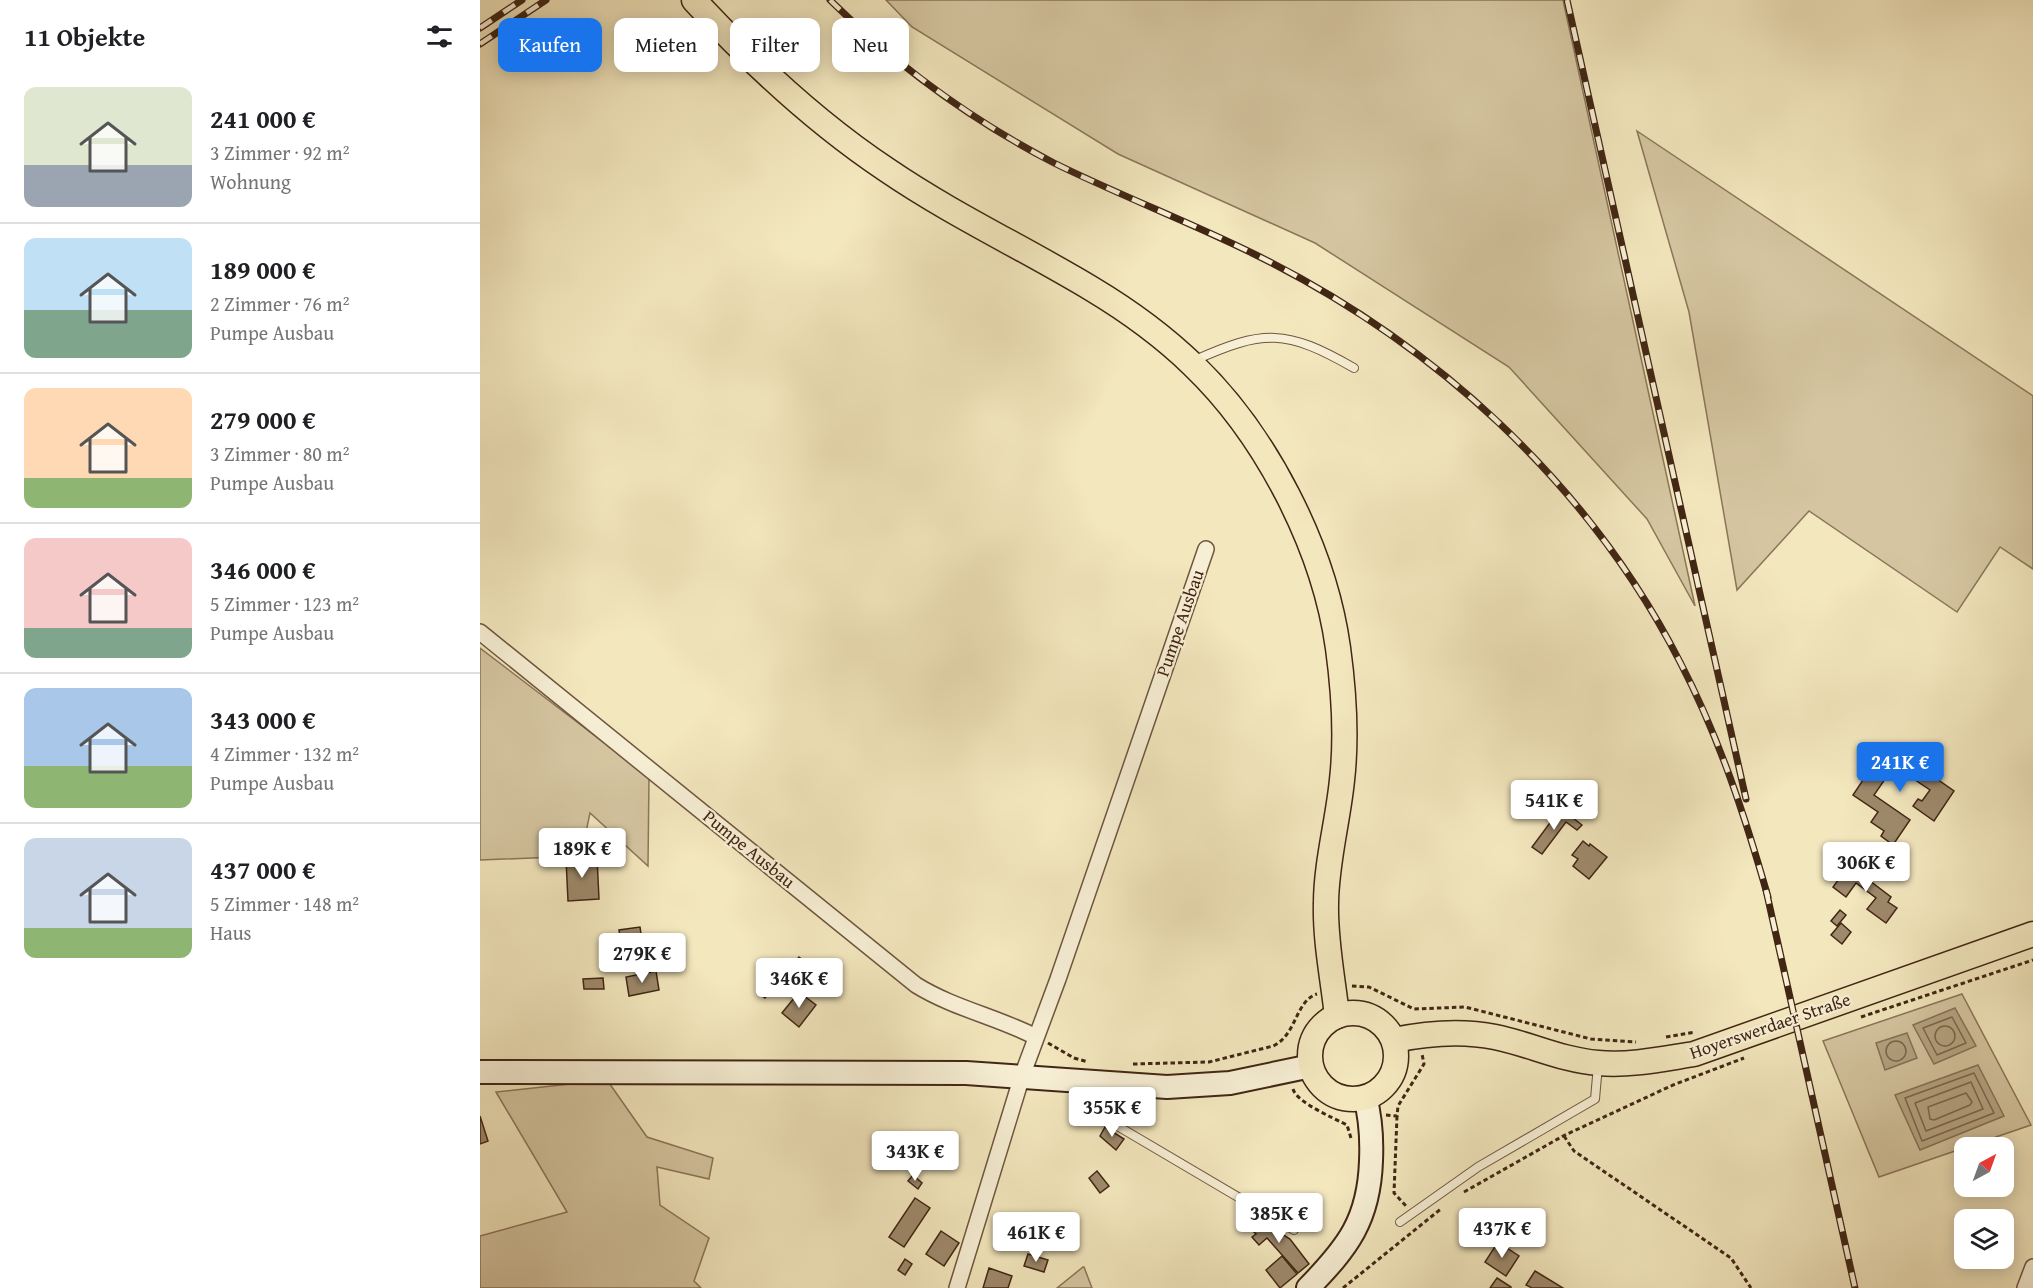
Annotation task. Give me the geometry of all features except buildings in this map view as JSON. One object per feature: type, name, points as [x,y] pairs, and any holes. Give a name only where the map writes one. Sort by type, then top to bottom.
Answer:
[{"type":"main road","points":[[694,0],[771,79],[824,124],[875,162],[949,211],[1093,290],[1191,362],[1210,382],[1246,430],[1292,504],[1320,574],[1338,645],[1345,711],[1343,777],[1326,904],[1336,1016]]},
{"type":"main road","name":"Hoyerswerdaer Straße","points":[[1394,1040],[1419,1035],[1458,1032],[1494,1037],[1563,1058],[1598,1063],[1635,1064],[1694,1054],[2033,934]]},
{"type":"main road","points":[[1361,1014],[1375,1019],[1387,1028],[1394,1040],[1395,1058],[1391,1075],[1368,1107],[1327,1090],[1316,1078],[1300,1068],[1316,1034],[1323,1024],[1336,1016],[1361,1014]]},
{"type":"street","name":"Pumpe Ausbau","points":[[957,1288],[1035,1037],[1058,979],[1206,549]]},
{"type":"street","name":"Pumpe Ausbau","points":[[480,632],[916,985],[933,996],[1015,1026],[1035,1037]]},
{"type":"street","points":[[480,1072],[966,1073],[1022,1076],[1093,1074],[1167,1087],[1230,1083],[1300,1068]]},
{"type":"street","points":[[1308,1288],[1336,1260],[1359,1223],[1370,1191],[1368,1107]]},
{"type":"street","points":[[2025,1288],[2033,1267]]},
{"type":"lane","points":[[1191,362],[1220,349],[1253,339],[1288,337],[1317,346],[1354,368]]},
{"type":"lane","points":[[1400,1222],[1478,1167],[1595,1100],[1598,1063]]},
{"type":"lane","points":[[1093,1074],[1088,1096],[1094,1110],[1294,1230]]},
{"type":"path","points":[[1860,1017],[2033,960]]},
{"type":"path","points":[[1423,1224],[1394,1193],[1398,1106],[1424,1064],[1414,1009],[1439,1006],[1465,1007],[1501,1014],[1540,1027],[1591,1039],[1643,1041]]},
{"type":"path","points":[[1662,1038],[1699,1031]]},
{"type":"path","points":[[1035,1037],[1074,1058],[1093,1074]]},
{"type":"path","points":[[1127,1064],[1209,1062],[1281,1042],[1300,1068],[1294,1095],[1347,1125],[1352,1141]]},
{"type":"path","points":[[1459,1195],[1563,1136],[1673,1084],[1746,1058]]},
{"type":"path","points":[[1347,1125],[1368,1107],[1397,1116]]},
{"type":"path","points":[[1555,1121],[1574,1151],[1731,1258],[1751,1288]]},
{"type":"path","points":[[1343,1288],[1444,1206]]},
{"type":"shaded area","points":[[886,0],[1563,0],[1695,606],[1647,519],[1509,367],[1315,243],[1118,154],[912,27],[909,24],[909,18],[903,18]]},
{"type":"shaded area","points":[[1637,131],[2033,396],[2033,569],[2000,547],[1957,612],[1809,511],[1737,590],[1689,312]]},
{"type":"shaded area","points":[[480,648],[649,777],[648,866],[590,813],[581,856],[480,860]]},
{"type":"shaded area","points":[[1962,994],[2031,1125],[1996,1137],[1954,1137],[1954,1151],[1879,1177],[1823,1041]]},
{"type":"shaded area","points":[[607,1080],[647,1137],[713,1158],[709,1179],[657,1167],[660,1205],[709,1238],[694,1281],[701,1288],[480,1288],[480,1236],[567,1212],[496,1092]]},
{"type":"shaded area","points":[[1083,1267],[1092,1288],[1057,1288]]},
{"type":"water","points":[[1955,1008],[1976,1046],[1934,1064],[1913,1025]]},
{"type":"water","points":[[1907,1033],[1917,1058],[1885,1070],[1876,1043]]},
{"type":"water","points":[[1978,1065],[2004,1116],[1920,1150],[1895,1095]]},
{"type":"railway","points":[[480,28],[522,0]]},
{"type":"railway","points":[[480,44],[546,0]]},
{"type":"railway","points":[[830,0],[908,69],[994,129],[1054,163],[1227,241],[1318,288],[1382,329],[1442,374],[1499,423],[1552,477],[1600,535],[1643,596],[1680,662],[1707,719],[1730,777],[1768,897]]},
{"type":"railway","points":[[1567,0],[1746,799]]},
{"type":"railway","points":[[1766,890],[1855,1288]]}]
